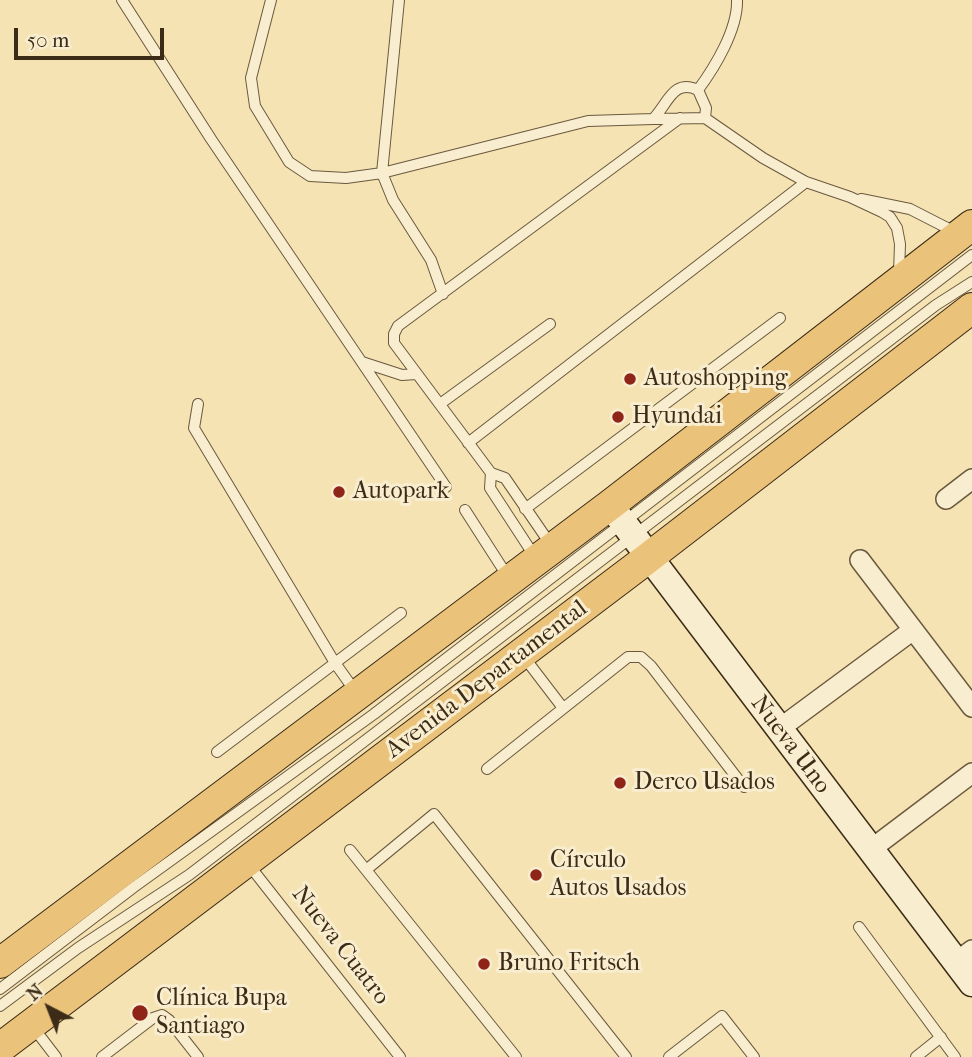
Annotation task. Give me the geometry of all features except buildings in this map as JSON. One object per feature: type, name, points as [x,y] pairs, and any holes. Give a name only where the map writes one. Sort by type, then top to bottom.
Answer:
[{"type":"main road","name":"Avenida Departamental","points":[[0,1048],[522,653],[628,531],[781,373],[899,281],[968,238]]},
{"type":"main road","name":"Avenida Departamental","points":[[0,963],[545,554],[628,531],[972,308]]},
{"type":"street","points":[[946,499],[972,479]]},
{"type":"street","name":"Nueva Uno","points":[[628,531],[870,849],[964,956],[972,983]]},
{"type":"street","points":[[860,560],[972,707]]},
{"type":"street","points":[[779,729],[913,629]]},
{"type":"street","points":[[870,849],[972,773]]},
{"type":"lane","points":[[122,0],[211,139],[446,486]]},
{"type":"lane","points":[[271,0],[251,78],[255,106],[289,162],[310,176],[346,178],[382,173],[588,121],[705,118],[763,158],[806,181],[850,197],[890,217],[897,228],[900,244],[899,281]]},
{"type":"lane","points":[[399,0],[382,173],[393,200],[432,260],[443,294]]},
{"type":"lane","points":[[698,90],[727,41],[737,0]]},
{"type":"lane","points":[[653,119],[673,91],[681,86],[698,90],[706,108],[705,118]]},
{"type":"lane","points":[[545,554],[525,509],[505,478],[491,473],[394,343],[394,334],[398,326],[680,118]]},
{"type":"lane","points":[[468,443],[806,181]]},
{"type":"lane","points":[[0,1006],[78,948],[189,875],[628,531],[882,323],[968,238],[910,209],[850,197]]},
{"type":"lane","points":[[0,989],[145,879],[936,305],[972,282]]},
{"type":"lane","points":[[525,509],[780,318]]},
{"type":"lane","points":[[781,373],[882,323]]},
{"type":"lane","points":[[440,404],[550,324]]},
{"type":"lane","points":[[362,362],[402,375],[416,374]]},
{"type":"lane","points":[[198,404],[194,428],[335,663],[358,694]]},
{"type":"lane","points":[[491,473],[490,488],[509,521],[545,554]]},
{"type":"lane","points":[[465,510],[510,580]]},
{"type":"lane","points":[[217,751],[401,613]]},
{"type":"lane","points":[[522,653],[563,708]]},
{"type":"lane","points":[[488,769],[628,657],[641,657],[651,666],[744,788]]},
{"type":"lane","points":[[366,870],[434,814],[626,1057]]},
{"type":"lane","points":[[350,850],[516,1057]]},
{"type":"lane","name":"Nueva Cuatro","points":[[247,861],[400,1057]]},
{"type":"lane","points":[[859,928],[956,1057]]},
{"type":"lane","points":[[102,1057],[153,1018],[162,1015],[198,1057]]},
{"type":"lane","points":[[669,1057],[722,1016],[754,1057]]},
{"type":"lane","points":[[32,1024],[56,1057]]},
{"type":"lane","points":[[916,1057],[941,1037]]},
{"type":"place","name":"Autoshopping","points":[[630,379]]},
{"type":"place","name":"Hyundai","points":[[618,417]]},
{"type":"place","name":"Autopark","points":[[339,492]]},
{"type":"place","name":"Derco Usados","points":[[620,783]]},
{"type":"place","name":"Círculo Autos Usados","points":[[536,875]]},
{"type":"place","name":"Bruno Fritsch","points":[[484,964]]},
{"type":"place","name":"Clínica Bupa Santiago","points":[[140,1013]]}]
